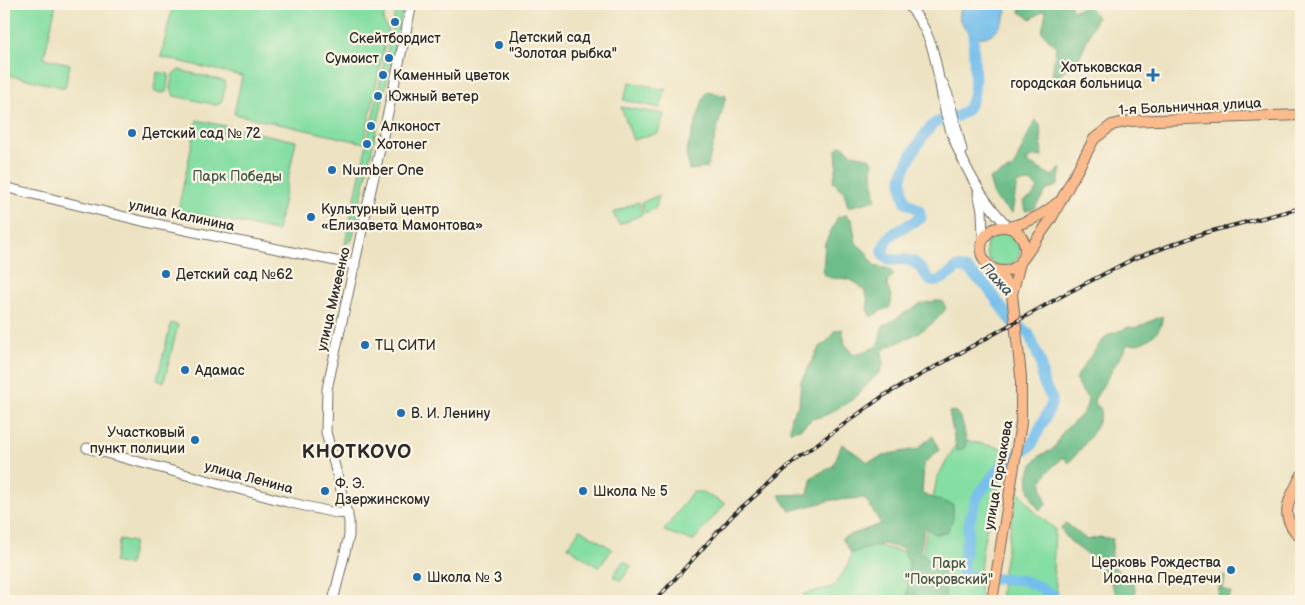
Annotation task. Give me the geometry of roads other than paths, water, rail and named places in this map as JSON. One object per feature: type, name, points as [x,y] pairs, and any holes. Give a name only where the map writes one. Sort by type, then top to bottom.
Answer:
[{"type":"main road","name":"1-я Больничная улица","points":[[1022,261],[1052,219],[1090,145],[1100,133],[1112,124],[1129,121],[1301,115]]},
{"type":"main road","points":[[1012,294],[1005,282],[986,264],[980,251],[983,238],[994,228],[1009,227],[1028,222],[1043,215],[1061,199]]},
{"type":"main road","points":[[1009,227],[1020,235],[1025,247],[1012,294]]},
{"type":"main road","points":[[991,268],[1007,271],[1022,261]]},
{"type":"main road","name":"улица Горчакова","points":[[992,601],[995,570],[1019,445],[1022,406],[1020,362],[1012,294]]},
{"type":"main road","points":[[1301,476],[1286,506],[1289,524],[1301,538]]},
{"type":"street","name":"улица Михеенко","points":[[334,601],[349,536],[348,514],[328,439],[325,413],[327,389],[412,4]]},
{"type":"street","points":[[907,4],[919,18],[928,34],[936,58],[957,139],[976,186],[982,210],[983,238]]},
{"type":"street","points":[[976,186],[994,212],[1009,227]]},
{"type":"street","name":"улица Калинина","points":[[4,187],[150,222],[355,265]]},
{"type":"street","name":"улица Ленина","points":[[87,448],[287,502],[348,514]]},
{"type":"water","points":[[962,4],[1008,4],[1001,24],[988,36],[981,37],[973,35],[966,29],[959,18]]},
{"type":"waterway","name":"Пажа","points":[[984,4],[976,22],[974,35],[975,79],[972,100],[962,114],[937,122],[932,126],[915,148],[903,174],[902,186],[906,202],[919,210],[921,218],[890,236],[883,248],[883,255],[889,259],[908,260],[916,263],[932,281],[946,277],[958,267],[968,270],[987,287],[1013,323],[1029,334],[1041,363],[1043,382],[1052,399],[1050,408],[1031,446],[1001,465],[977,497],[970,518],[962,571],[980,578],[1026,581],[1046,591],[1058,601]]},
{"type":"railway","points":[[655,601],[733,515],[799,457],[883,396],[1069,292],[1133,259],[1204,233],[1301,208]]},
{"type":"place","name":"Скейтбордист","points":[[395,22]]},
{"type":"place","name":"Детский сад \"Золотая рыбка\"","points":[[499,45]]},
{"type":"place","name":"Сумоист","points":[[389,58]]},
{"type":"place","name":"Каменный цветок","points":[[383,75]]},
{"type":"place","name":"Хотьковская городская больница","points":[[1153,75]]},
{"type":"place","name":"Южный ветер","points":[[378,96]]},
{"type":"place","name":"Алконост","points":[[371,126]]},
{"type":"place","name":"Детский сад № 72","points":[[132,133]]},
{"type":"place","name":"Хотонег","points":[[367,144]]},
{"type":"place","name":"Number One","points":[[332,170]]},
{"type":"place","name":"Культурный центр «Елизавета Мамонтова»","points":[[311,217]]},
{"type":"place","name":"Детский сад №62","points":[[166,274]]},
{"type":"place","name":"ТЦ СИТИ","points":[[365,345]]},
{"type":"place","name":"Адамас","points":[[185,370]]},
{"type":"place","name":"В. И. Ленину","points":[[401,413]]},
{"type":"place","name":"Участковый пункт полиции","points":[[195,440]]},
{"type":"place","name":"Ф. Э. Дзержинскому","points":[[325,491]]},
{"type":"place","name":"Школа № 5","points":[[583,491]]},
{"type":"place","name":"Церковь Рождества Иоанна Предтечи","points":[[1231,570]]},
{"type":"place","name":"Школа № 3","points":[[417,577]]},
{"type":"district","name":"KHOTKOVO","points":[[357,451]]},
{"type":"park label","name":"Парк Победы","points":[[237,176]]},
{"type":"park label","name":"Парк \"Покровский\"","points":[[949,572]]}]
